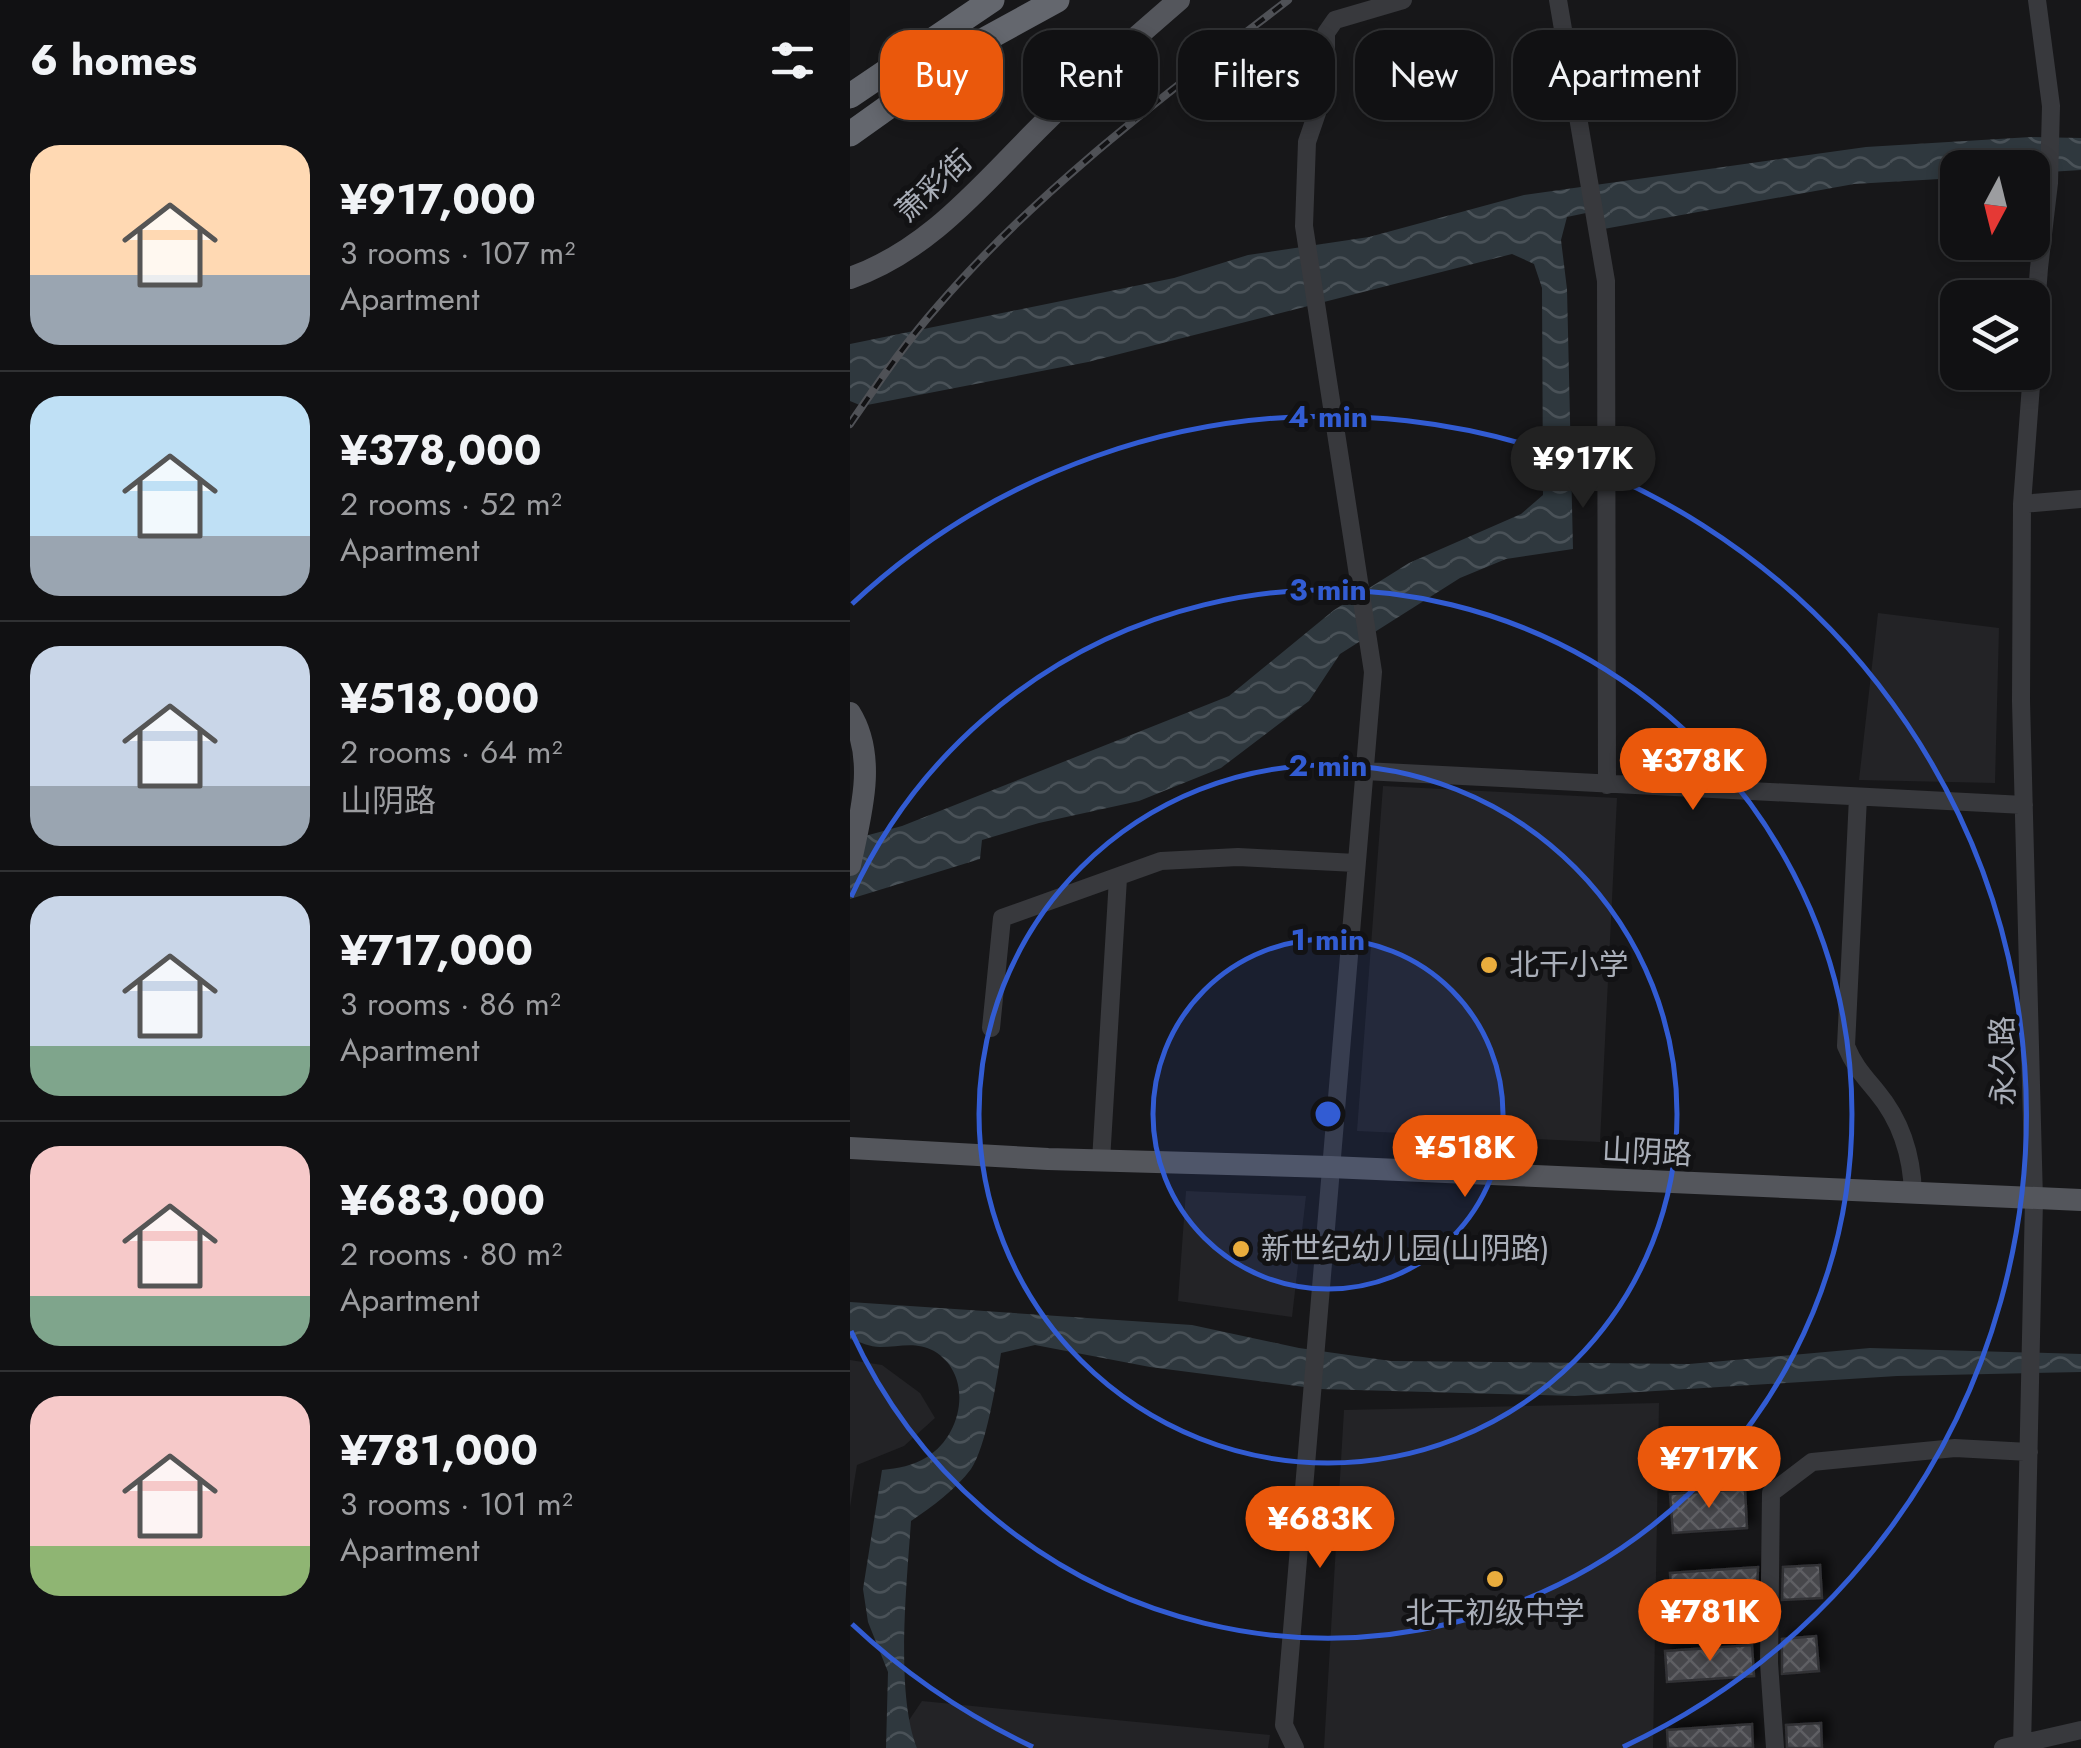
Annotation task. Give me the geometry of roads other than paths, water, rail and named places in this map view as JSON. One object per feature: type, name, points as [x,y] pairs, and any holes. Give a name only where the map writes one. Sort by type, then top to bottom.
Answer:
[{"type":"highway","points":[[850,96],[992,0]]},
{"type":"highway","points":[[850,134],[975,45],[1057,0]]},
{"type":"main road","name":"萧彩街","points":[[850,278],[892,260],[944,223],[1048,118],[1178,0]]},
{"type":"main road","points":[[850,713],[858,725],[866,769],[850,865]]},
{"type":"main road","name":"山阴路","points":[[850,1148],[2081,1200]]},
{"type":"street","points":[[1295,1748],[1284,1725],[1372,672],[1304,226],[1307,142],[1326,72],[1326,33],[1335,20],[1403,0]]},
{"type":"street","points":[[1558,0],[1606,281],[1607,785]]},
{"type":"street","points":[[2037,280],[2049,183],[2050,106],[2038,0]]},
{"type":"street","name":"永久路","points":[[2022,1746],[2034,1200],[2024,805],[2022,504],[2031,390]]},
{"type":"street","points":[[2022,504],[2081,500]]},
{"type":"street","points":[[1364,771],[2024,805]]},
{"type":"street","points":[[1858,797],[1846,1046],[1856,1070],[1878,1093],[1903,1134],[1912,1160],[1913,1194]]},
{"type":"street","points":[[991,1028],[1002,918],[1161,861],[1238,856],[1356,862]]},
{"type":"street","points":[[1101,1161],[1118,878]]},
{"type":"street","points":[[1775,1748],[1770,1663],[1771,1493],[1812,1462],[1955,1448],[2029,1452]]},
{"type":"street","points":[[2003,1748],[2081,1730]]},
{"type":"water","points":[[2031,137],[2081,138],[2081,170],[2050,172],[2050,150],[1940,150],[1940,179],[1854,184],[1598,230],[1586,213],[1567,217],[1561,240],[1567,289],[1573,549],[1506,559],[1460,578],[1340,654],[1309,701],[1221,768],[1139,801],[982,840],[980,859],[850,899],[850,840],[902,826],[1229,696],[1334,610],[1409,563],[1521,514],[1543,495],[1542,288],[1534,264],[1512,254],[1088,362],[862,406],[850,401],[850,344],[1174,278],[1248,255],[1369,237],[1524,195],[1866,147]]},
{"type":"water","points":[[850,1302],[1192,1325],[1299,1348],[1391,1361],[1689,1364],[1870,1348],[2081,1354],[2081,1372],[1897,1376],[1575,1396],[1320,1389],[1150,1367],[1035,1345],[1001,1353],[990,1413],[971,1469],[951,1491],[911,1521],[904,1668],[910,1725],[917,1748],[886,1748],[888,1672],[868,1622],[863,1589],[882,1470],[916,1463],[939,1447],[956,1420],[959,1389],[947,1362],[934,1351],[914,1345],[876,1347],[850,1339]]},
{"type":"railway","points":[[850,424],[925,321],[1017,223],[1104,145],[1288,0]]},
{"type":"place","name":"北干小学","points":[[1489,965]]},
{"type":"place","name":"新世纪幼儿园(山阴路)","points":[[1241,1249]]},
{"type":"place","name":"北干初级中学","points":[[1495,1579]]}]
